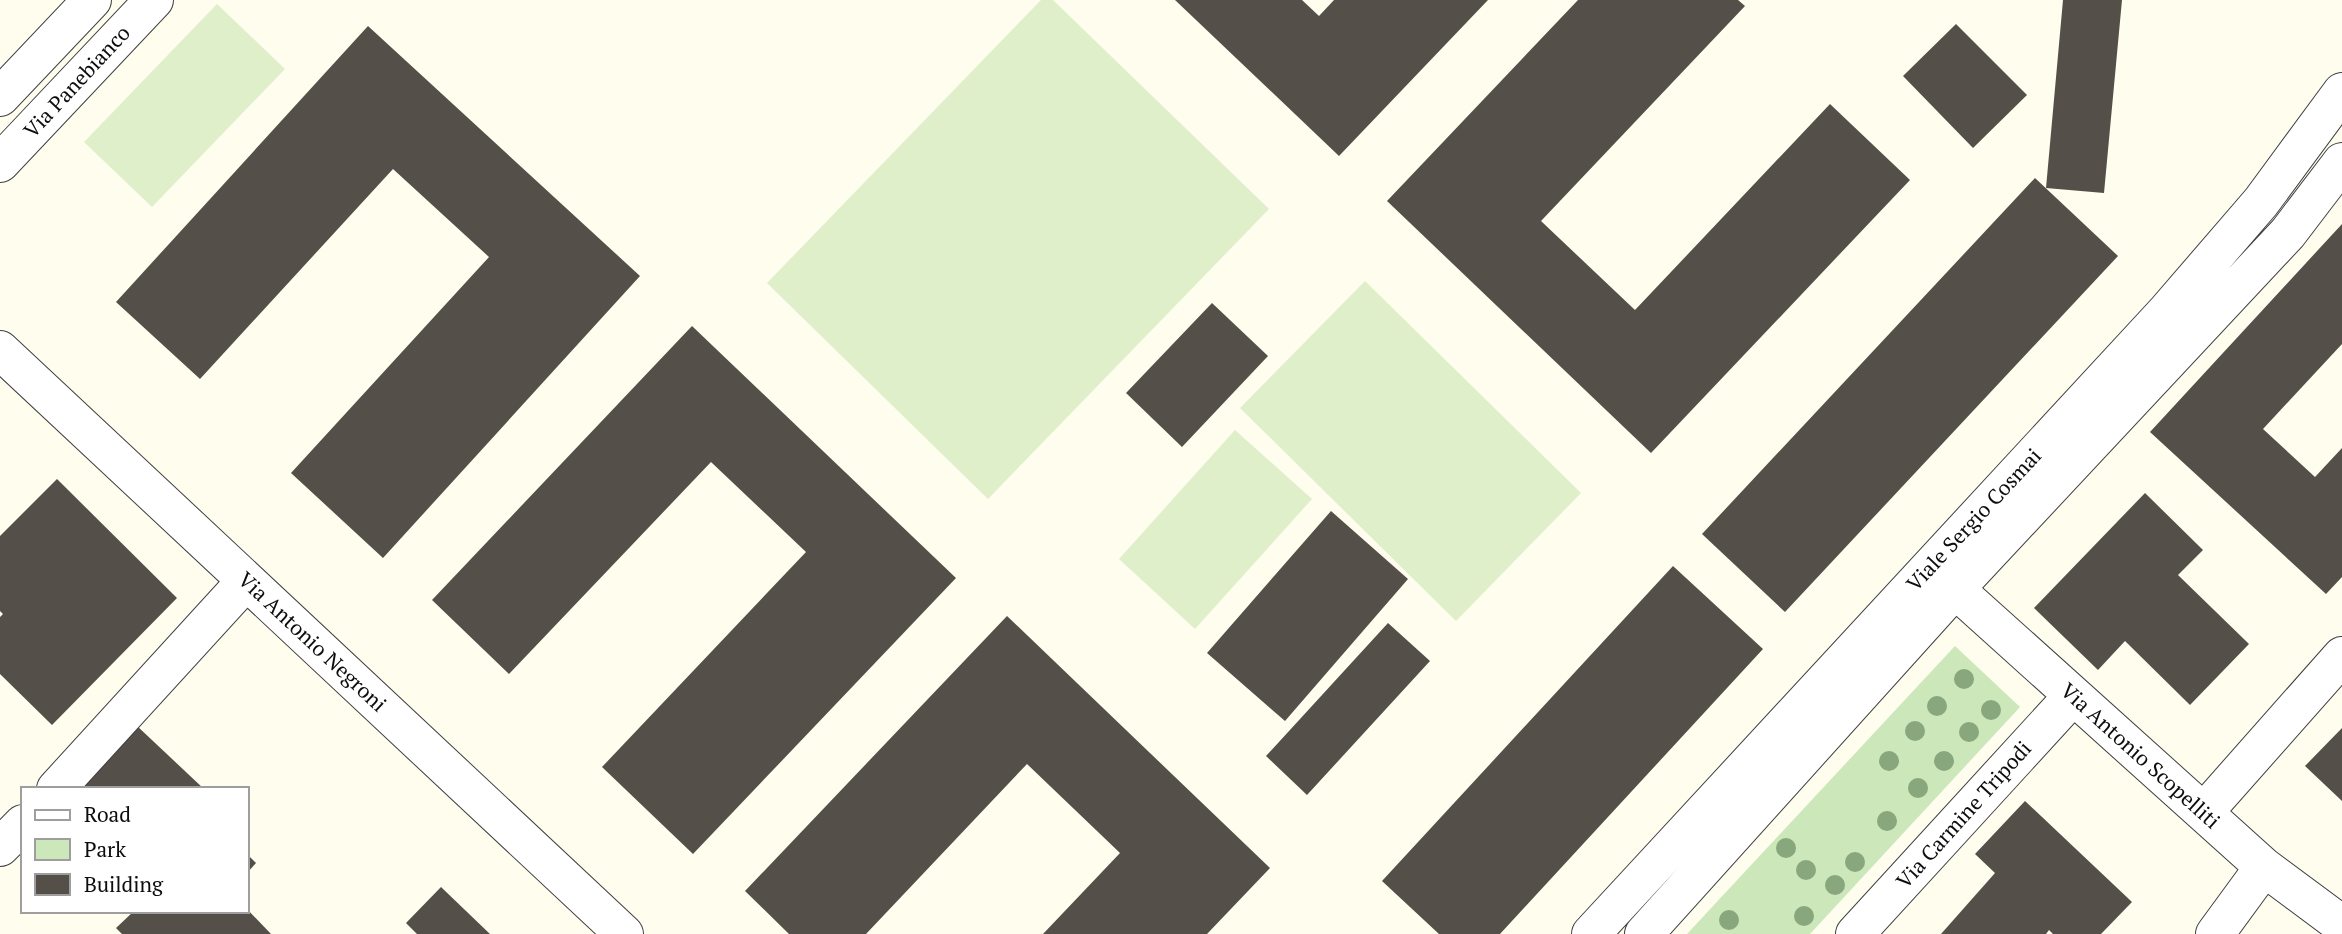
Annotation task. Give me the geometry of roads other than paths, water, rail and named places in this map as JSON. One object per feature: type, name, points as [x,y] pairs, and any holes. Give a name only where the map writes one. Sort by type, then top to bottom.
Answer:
[{"type":"street","points":[[0,97],[92,0]]},
{"type":"street","name":"Via Panebianco","points":[[0,163],[154,0]]},
{"type":"street","name":"Viale Sergio Cosmai","points":[[1591,934],[2167,311],[2260,202],[2342,92]]},
{"type":"street","name":"Viale Sergio Cosmai","points":[[1644,934],[1955,589],[2288,233],[2342,162]]},
{"type":"street","name":"Via Antonio Negroni","points":[[0,350],[624,934]]},
{"type":"street","points":[[58,787],[246,581]]},
{"type":"street","name":"Via Antonio Scopelliti","points":[[1955,589],[2264,867],[2342,925]]},
{"type":"street","points":[[2204,812],[2342,656]]},
{"type":"street","name":"Via Carmine Tripodi","points":[[1855,934],[2072,697]]},
{"type":"street","points":[[2215,934],[2264,867]]}]
